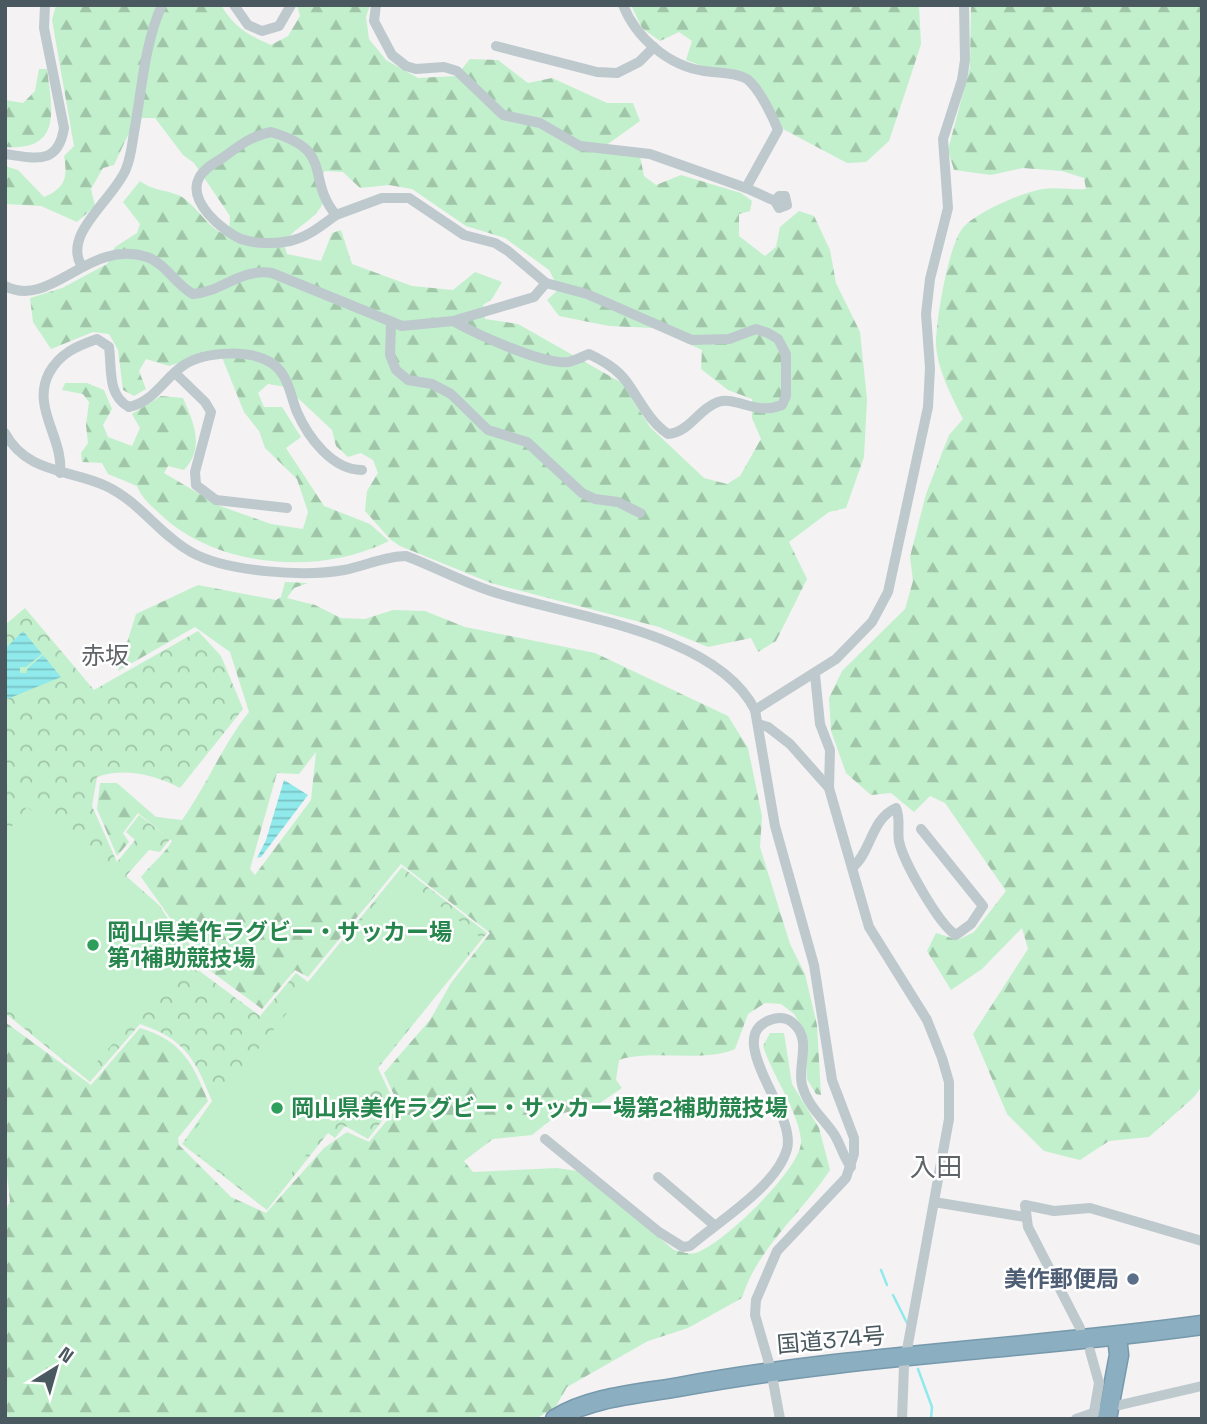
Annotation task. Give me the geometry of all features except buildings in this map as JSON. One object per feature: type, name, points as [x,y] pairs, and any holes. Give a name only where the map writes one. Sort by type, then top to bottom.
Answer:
[{"type":"highway","name":"国道374号","points":[[555,1419],[596,1403],[771,1370],[1117,1336],[1202,1325]]},
{"type":"highway","points":[[1105,1412],[1119,1355],[1117,1336]]},
{"type":"street","points":[[5,154],[47,157],[58,150],[62,140],[64,128],[44,28],[46,5]]},
{"type":"street","points":[[81,265],[75,254],[75,243],[112,195],[132,154],[149,46],[162,5]]},
{"type":"street","points":[[234,5],[248,25],[262,31],[279,26],[291,5]]},
{"type":"street","points":[[376,5],[374,20],[392,55],[406,66],[416,69],[444,67],[457,71],[503,115],[540,123],[580,146],[650,154],[775,201]]},
{"type":"street","points":[[624,5],[629,20],[654,47],[692,69],[735,75],[752,85],[778,130],[746,188]]},
{"type":"street","points":[[755,710],[815,675],[854,643],[872,622],[888,592],[928,407],[930,368],[926,314],[930,279],[948,208],[943,139],[962,80],[965,60],[964,5]]},
{"type":"street","points":[[496,46],[597,72],[617,74],[639,62],[654,47]]},
{"type":"street","points":[[336,215],[324,190],[315,159],[307,148],[290,138],[271,132],[243,142],[208,168],[199,177],[196,190],[203,206],[224,229],[253,242],[287,242],[308,236],[336,215],[382,198],[409,198],[464,234],[502,247],[545,283],[587,294],[692,341],[729,339],[756,329],[768,333],[778,340],[786,354],[786,396],[782,405],[770,410],[720,401],[708,406],[686,428],[668,434],[657,426],[625,380],[600,359],[589,354],[567,362],[530,353],[477,335],[453,321]]},
{"type":"street","points":[[5,286],[28,292],[41,289],[81,265],[106,256],[130,253],[150,258],[193,294],[204,293],[242,274],[257,271],[272,273],[366,309],[391,324],[426,326],[453,321],[534,297],[545,283]]},
{"type":"street","points":[[391,324],[390,355],[396,370],[408,380],[432,384],[451,394],[488,430],[527,442],[582,493],[595,499],[618,502],[640,513]]},
{"type":"street","points":[[60,473],[59,457],[43,394],[49,373],[60,356],[97,340],[105,341],[109,346],[113,391],[119,402],[129,407],[149,398],[175,373],[196,360],[231,353],[250,354],[272,363],[289,386],[297,412],[309,434],[341,465],[362,470]]},
{"type":"street","points":[[175,373],[205,401],[211,412],[195,472],[196,485],[204,494],[216,500],[287,508]]},
{"type":"street","points":[[5,433],[25,457],[47,470],[103,484],[124,495],[191,552],[216,561],[322,572],[345,570],[392,556],[406,556],[498,593],[667,640],[706,659],[748,697],[758,724],[775,826],[814,965],[832,1080],[854,1138],[851,1167],[819,1209],[777,1251],[760,1287],[755,1315],[771,1370],[780,1419]]},
{"type":"street","points":[[815,675],[820,724],[830,750],[829,788],[869,927],[927,1020],[949,1083],[949,1119],[907,1357],[900,1418]]},
{"type":"street","points":[[758,724],[768,727],[790,744],[829,788]]},
{"type":"street","points":[[853,867],[876,828],[896,808],[899,839],[913,873],[945,925],[956,934],[971,924],[983,906],[922,829]]},
{"type":"street","points":[[545,1139],[659,1232],[683,1247],[690,1246],[774,1175],[787,1149],[786,1121],[755,1059],[751,1044],[755,1032],[764,1022],[786,1018],[800,1031],[803,1043],[801,1082],[806,1097],[836,1137],[851,1167]]},
{"type":"street","points":[[658,1177],[714,1225]]},
{"type":"street","points":[[934,1202],[1025,1217]]},
{"type":"street","points":[[1080,1328],[1025,1217],[1025,1205],[1054,1211],[1090,1208],[1202,1241]]},
{"type":"street","points":[[1090,1351],[1105,1412]]},
{"type":"street","points":[[1076,1419],[1202,1386]]},
{"type":"green space","points":[[56,5],[221,5],[242,30],[271,45],[288,36],[300,16],[297,5],[370,5],[366,17],[369,39],[386,60],[418,78],[456,76],[470,59],[498,60],[528,83],[552,78],[607,103],[633,103],[640,121],[601,149],[640,156],[644,176],[656,185],[681,175],[741,193],[752,201],[750,211],[739,214],[739,236],[765,256],[776,247],[780,227],[799,211],[814,216],[830,250],[836,283],[860,332],[867,399],[864,457],[846,508],[829,512],[789,542],[807,579],[776,641],[758,652],[751,638],[708,647],[659,627],[491,583],[400,546],[391,540],[365,511],[367,491],[378,473],[373,460],[361,453],[348,457],[336,446],[332,430],[286,387],[268,384],[258,393],[264,407],[282,407],[301,437],[286,448],[324,506],[370,524],[389,541],[332,559],[270,561],[240,556],[184,533],[150,505],[137,486],[108,474],[102,463],[82,462],[81,453],[88,443],[86,425],[89,402],[83,394],[62,390],[65,383],[87,383],[104,390],[112,409],[103,425],[108,437],[132,446],[140,428],[132,414],[161,396],[183,398],[196,435],[194,453],[184,470],[168,466],[164,473],[220,506],[271,524],[303,529],[308,512],[297,479],[265,448],[259,431],[244,412],[221,355],[210,353],[169,366],[146,359],[139,371],[146,389],[134,396],[123,390],[118,350],[109,334],[93,332],[51,349],[33,322],[30,298],[62,288],[107,264],[115,247],[137,233],[140,224],[123,202],[140,181],[182,197],[216,229],[229,236],[230,216],[194,163],[183,155],[155,118],[136,118],[114,165],[103,168],[91,189],[95,206],[77,222],[41,206],[5,204],[5,166],[18,170],[44,197],[61,186],[66,170],[64,156],[74,146],[52,20]],"holes":[[[325,171],[343,172],[360,188],[389,185],[412,189],[466,226],[505,238],[549,270],[559,289],[547,300],[559,316],[609,326],[654,328],[702,350],[701,369],[728,390],[752,399],[752,418],[761,439],[740,476],[727,484],[704,478],[650,427],[622,383],[518,324],[485,319],[483,305],[492,299],[502,282],[475,272],[453,290],[412,286],[352,264],[341,230],[332,233],[321,261],[287,254],[284,244],[288,238],[315,215],[323,203],[317,181]]]},
{"type":"green space","points":[[631,5],[919,5],[921,44],[889,141],[866,162],[847,163],[783,129],[761,88],[686,60],[692,41],[679,32],[660,41],[642,28]]},
{"type":"green space","points":[[971,5],[1202,5],[1202,1086],[1194,1097],[1149,1137],[1109,1141],[1080,1160],[1044,1151],[1007,1114],[973,1034],[1028,949],[1022,928],[982,969],[951,990],[927,951],[936,933],[958,940],[974,932],[1006,891],[945,803],[930,796],[914,812],[891,793],[871,795],[846,773],[831,731],[829,698],[842,671],[905,609],[913,581],[910,557],[926,494],[949,435],[963,419],[942,373],[936,344],[944,285],[957,238],[962,229],[977,216],[1012,199],[1043,189],[1086,189],[1084,178],[1062,171],[1023,168],[991,175],[954,170],[948,150],[970,67]]},
{"type":"green space","points":[[39,69],[47,69],[51,99],[50,125],[45,135],[37,142],[5,147],[5,100],[23,103],[35,91]]},
{"type":"green space","points":[[285,582],[308,583],[294,588],[287,598],[315,605],[341,618],[365,619],[393,610],[425,611],[465,627],[595,653],[728,716],[748,748],[762,816],[760,847],[790,944],[805,974],[817,1025],[821,1095],[816,1094],[807,1079],[805,1032],[794,1014],[781,1004],[765,1003],[748,1014],[735,1049],[708,1055],[647,1056],[619,1060],[616,1080],[622,1088],[600,1103],[557,1115],[532,1135],[493,1139],[464,1161],[473,1172],[557,1168],[578,1171],[674,1250],[693,1253],[707,1248],[723,1237],[758,1204],[789,1168],[798,1152],[801,1140],[799,1129],[763,1046],[770,1033],[784,1033],[792,1084],[819,1128],[830,1170],[758,1263],[742,1298],[688,1328],[648,1341],[567,1387],[556,1406],[536,1419],[5,1419],[5,1213],[10,1201],[5,1157],[5,1022],[91,1085],[140,1028],[176,1046],[191,1064],[208,1101],[178,1138],[179,1145],[231,1197],[266,1213],[324,1148],[347,1132],[369,1142],[399,1106],[384,1073],[430,1020],[451,983],[490,933],[401,864],[308,977],[295,970],[262,1009],[197,961],[203,952],[180,932],[141,877],[172,841],[138,813],[123,833],[129,842],[117,856],[97,809],[100,783],[117,783],[156,817],[182,820],[249,712],[230,652],[195,627],[118,671],[136,614],[198,585],[276,600],[281,597]],"holes":[[[316,752],[311,800],[255,875],[250,869],[277,773],[299,774]]]},
{"type":"green space","points":[[25,608],[94,690],[198,631],[221,656],[243,709],[180,788],[161,779],[140,774],[107,774],[97,777],[92,806],[117,862],[135,840],[126,832],[139,815],[170,839],[160,852],[149,850],[126,876],[159,905],[178,934],[200,953],[190,964],[260,1016],[296,973],[308,982],[402,867],[487,933],[378,1068],[395,1104],[368,1139],[345,1126],[335,1138],[328,1133],[267,1210],[182,1144],[212,1101],[194,1062],[168,1036],[140,1024],[90,1082],[5,1013],[5,625]]},
{"type":"green space","name":"岡山県美作ラグビー・サッカー場 第1補助競技場","points":[[27,807],[154,910],[172,937],[191,954],[88,1072],[5,1004],[5,835]]},
{"type":"green space","points":[[399,874],[480,937],[375,1070],[294,1005]]},
{"type":"green space","name":"岡山県美作ラグビー・サッカー場第2補助競技場","points":[[290,1009],[371,1074],[265,1206],[184,1143]]},
{"type":"water","points":[[23,631],[42,654],[26,667],[20,667],[20,673],[26,673],[43,655],[61,677],[5,700],[5,649]]},
{"type":"water","points":[[284,780],[308,795],[261,857],[257,858],[266,840]]},
{"type":"waterway","points":[[881,1270],[887,1285]]},
{"type":"waterway","points":[[893,1295],[907,1323]]},
{"type":"waterway","points":[[918,1369],[932,1407],[931,1419]]},
{"type":"place","name":"岡山県美作ラグビー・サッカー場 第1補助競技場","points":[[93,945]]},
{"type":"place","name":"岡山県美作ラグビー・サッカー場第2補助競技場","points":[[277,1108]]},
{"type":"place","name":"美作郵便局","points":[[1133,1279]]},
{"type":"district","name":"赤坂","points":[[105,655]]},
{"type":"district","name":"入田","points":[[936,1167]]}]
